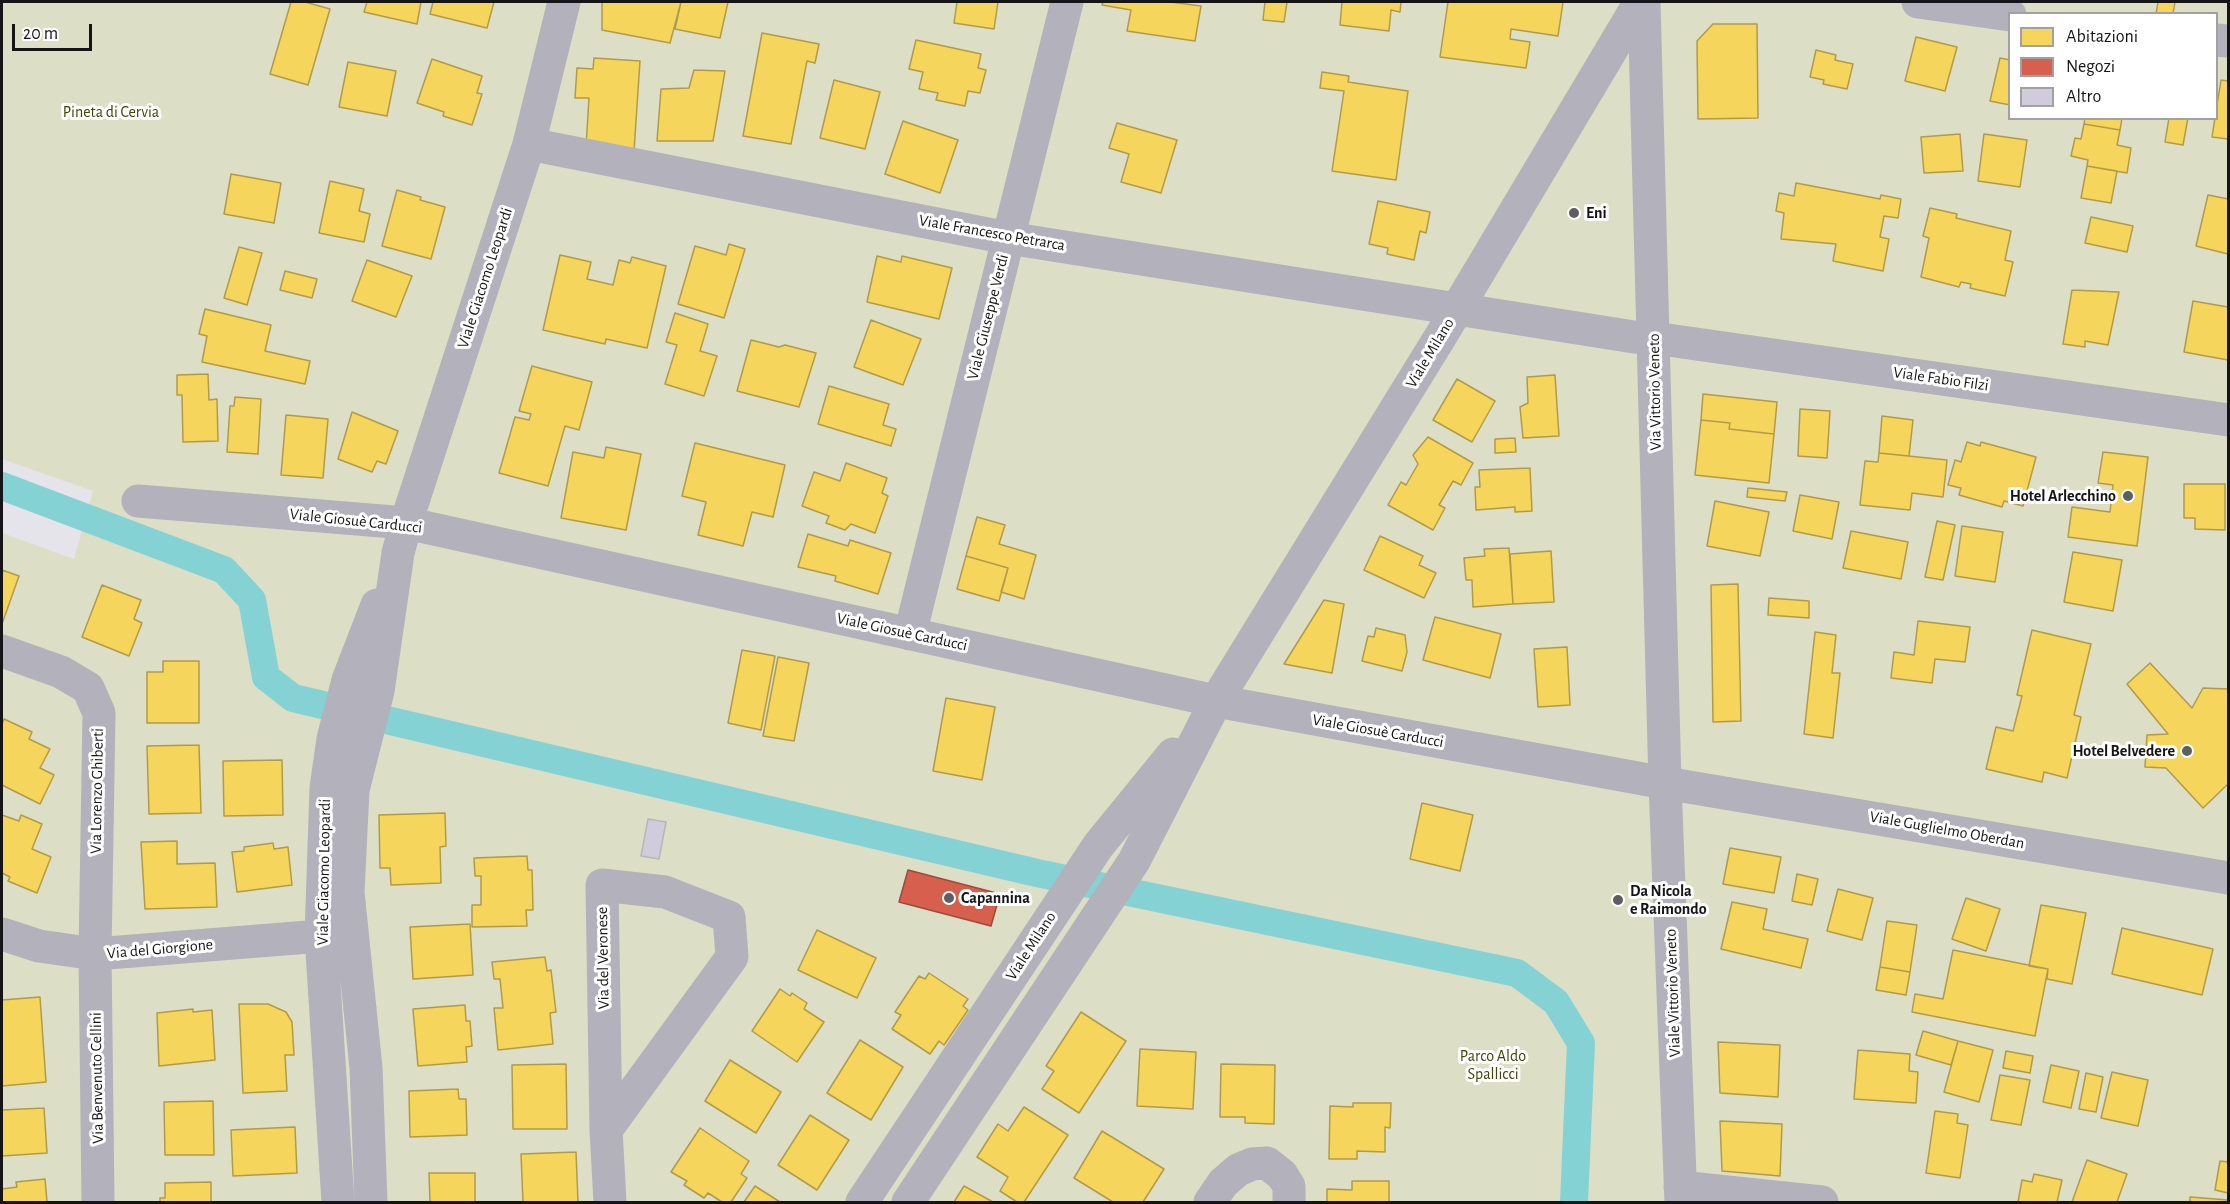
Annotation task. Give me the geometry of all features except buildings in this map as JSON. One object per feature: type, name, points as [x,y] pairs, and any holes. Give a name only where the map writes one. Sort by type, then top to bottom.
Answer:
[{"type":"street","name":"Viale Giacomo Leopardi","points":[[338,1203],[321,936],[326,788],[333,739],[348,680],[402,538],[529,144],[564,2]]},
{"type":"street","name":"Viale Giuseppe Verdi","points":[[910,634],[1067,2]]},
{"type":"street","name":"Viale Milano","points":[[908,1203],[1095,916],[1134,861],[1216,701],[1642,2]]},
{"type":"street","name":"Via Vittorio Veneto","points":[[1642,2],[1654,338],[1665,783]]},
{"type":"street","points":[[1918,2],[2008,15]]},
{"type":"street","points":[[1604,62],[1628,55],[1646,69]]},
{"type":"street","name":"Viale Francesco Petrarca","points":[[529,144],[1008,238],[1634,337],[1654,338]]},
{"type":"street","name":"Viale Fabio Filzi","points":[[1654,338],[2229,420]]},
{"type":"street","name":"Viale Giosuè Carducci","points":[[138,501],[402,538],[910,634],[1216,701],[1665,783]]},
{"type":"street","name":"Viale Giacomo Leopardi","points":[[371,1203],[366,1068],[348,892],[353,790],[378,690],[402,538]]},
{"type":"street","name":"Via Lorenzo Ghiberti","points":[[2,651],[61,672],[88,688],[99,714],[95,954]]},
{"type":"street","name":"Viale Milano","points":[[861,1203],[1098,846],[1216,701]]},
{"type":"street","name":"Viale Guglielmo Oberdan","points":[[1665,783],[2229,878]]},
{"type":"street","name":"Viale Vittorio Veneto","points":[[1665,783],[1680,1195]]},
{"type":"street","name":"Via del Veronese","points":[[606,1130],[732,957],[729,917],[665,891],[602,885],[606,1130],[610,1203]]},
{"type":"street","points":[[348,892],[321,936],[345,952],[348,1016],[366,1068]]},
{"type":"street","name":"Via del Giorgione","points":[[2,934],[39,946],[95,954],[321,936]]},
{"type":"street","name":"Via Benvenuto Cellini","points":[[95,954],[98,1203]]},
{"type":"street","points":[[1210,1203],[1223,1183],[1238,1170],[1252,1164],[1267,1163],[1282,1174],[1289,1186],[1289,1203]]},
{"type":"street","points":[[1680,1195],[1822,1203]]},
{"type":"green space","points":[[2,2],[2228,2],[2228,1202],[2,1202],[2,533],[74,559],[93,491],[2,459]]},
{"type":"waterway","points":[[2,486],[224,570],[252,600],[266,677],[293,698],[1037,873],[1517,973],[1556,1002],[1581,1043],[1574,1202]]},
{"type":"place","name":"Eni","points":[[1574,213]]},
{"type":"place","name":"Hotel Arlecchino","points":[[2128,496]]},
{"type":"place","name":"Hotel Belvedere","points":[[2187,751]]},
{"type":"place","name":"Capannina","points":[[949,898]]},
{"type":"place","name":"Da Nicola e Raimondo","points":[[1618,900]]},
{"type":"park label","name":"Pineta di Cervia","points":[[111,112]]},
{"type":"park label","name":"Parco Aldo Spallicci","points":[[1493,1065]]}]
